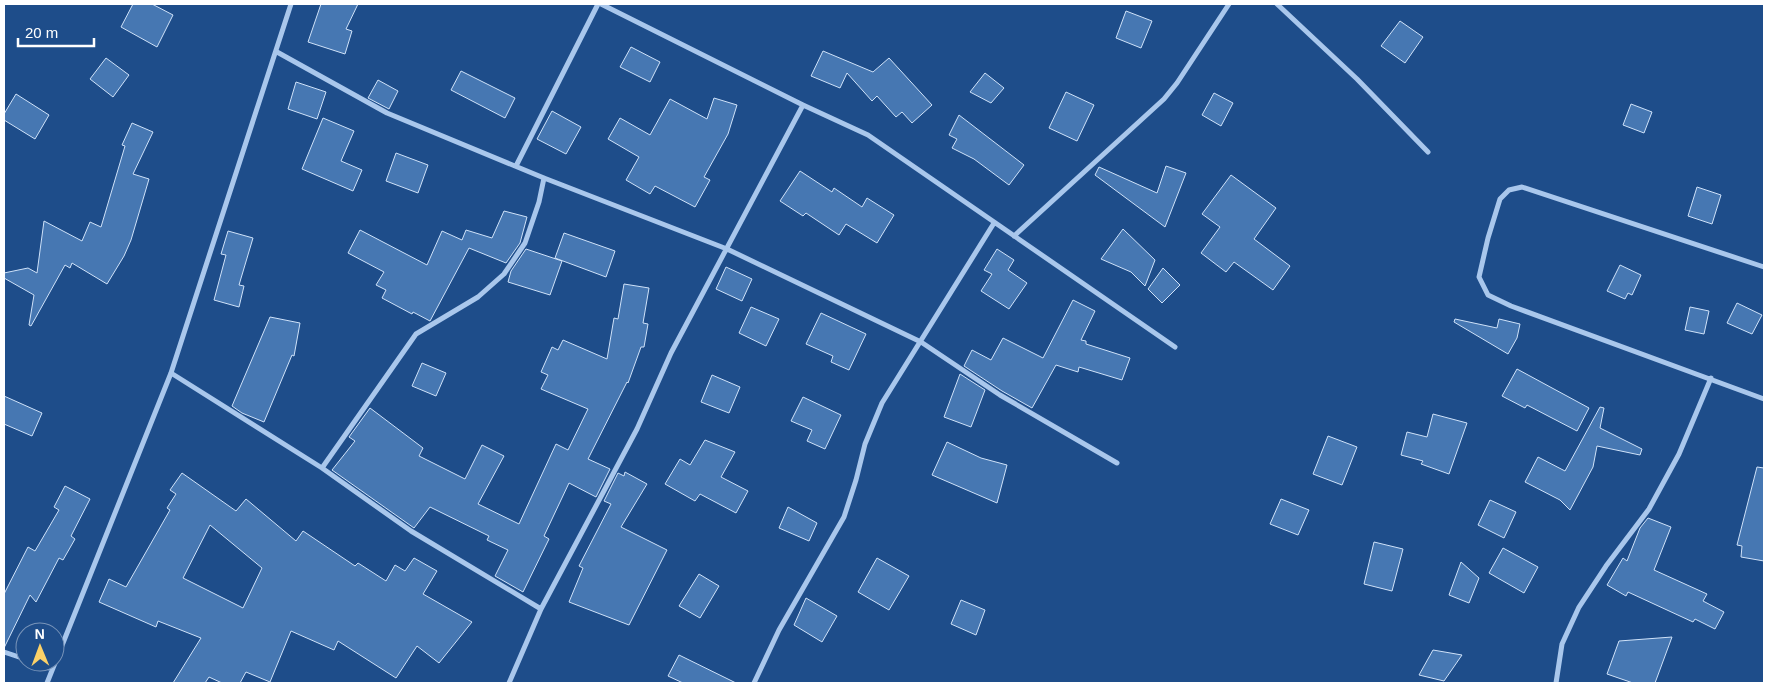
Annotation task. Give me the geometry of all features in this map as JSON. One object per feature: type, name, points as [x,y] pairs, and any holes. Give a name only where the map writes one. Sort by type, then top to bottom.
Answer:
[{"type":"street","points":[[65,637],[171,373],[291,4]]},
{"type":"street","points":[[516,166],[599,4],[868,136],[1175,347]]},
{"type":"street","points":[[1014,236],[1164,98],[1177,83],[1229,4]]},
{"type":"street","points":[[1277,4],[1356,79],[1428,152]]},
{"type":"street","points":[[276,52],[387,113],[544,178],[727,249],[921,342],[1000,395],[1117,463]]},
{"type":"street","points":[[509,683],[541,609],[637,428],[671,352],[803,105]]},
{"type":"street","points":[[322,468],[416,334],[478,296],[504,274],[525,243],[539,202],[544,178]]},
{"type":"street","points":[[1764,267],[1522,187],[1509,190],[1500,199],[1479,277],[1488,296],[1511,306],[1764,399]]},
{"type":"street","points":[[754,683],[780,630],[844,517],[856,480],[864,444],[882,403],[994,223]]},
{"type":"street","points":[[171,373],[322,468],[412,531],[541,609]]},
{"type":"street","points":[[1556,683],[1562,644],[1578,607],[1649,509],[1679,454],[1711,378]]},
{"type":"building","points":[[133,4],[152,4],[173,15],[157,47],[121,27]]},
{"type":"building","points":[[321,4],[358,4],[346,29],[352,31],[345,54],[308,42]]},
{"type":"building","points":[[1126,11],[1152,21],[1141,48],[1116,38]]},
{"type":"building","points":[[1400,21],[1423,37],[1405,63],[1381,46]]},
{"type":"building","points":[[631,47],[660,62],[650,82],[620,67]]},
{"type":"building","points":[[823,51],[873,72],[889,58],[932,105],[912,123],[902,112],[896,117],[877,96],[872,101],[847,73],[840,88],[811,76]]},
{"type":"building","points":[[106,58],[129,75],[113,97],[90,79]]},
{"type":"building","points":[[461,71],[515,98],[505,118],[451,90]]},
{"type":"building","points":[[985,73],[1004,88],[991,103],[970,92]]},
{"type":"building","points":[[378,80],[398,91],[389,109],[368,98]]},
{"type":"building","points":[[296,82],[326,92],[317,119],[288,109]]},
{"type":"building","points":[[1066,92],[1094,105],[1077,141],[1049,128]]},
{"type":"building","points":[[1214,93],[1233,103],[1221,126],[1202,115]]},
{"type":"building","points":[[16,94],[49,115],[35,139],[4,120],[4,114]]},
{"type":"building","points":[[714,98],[737,105],[728,134],[704,177],[710,180],[695,207],[655,186],[650,194],[626,180],[639,157],[608,139],[620,118],[650,135],[670,99],[707,119]]},
{"type":"building","points":[[1631,104],[1652,112],[1644,133],[1623,125]]},
{"type":"building","points":[[552,111],[581,127],[566,154],[537,139]]},
{"type":"building","points":[[959,115],[1024,165],[1009,185],[974,159],[952,148],[957,139],[949,135]]},
{"type":"building","points":[[323,118],[354,131],[341,161],[362,170],[353,191],[302,169]]},
{"type":"building","points":[[132,123],[153,132],[133,174],[149,179],[131,240],[124,256],[107,284],[72,263],[70,268],[65,265],[31,326],[29,325],[34,295],[4,278],[4,273],[28,268],[37,273],[44,221],[82,241],[90,222],[101,227],[125,146],[122,145]]},
{"type":"building","points":[[396,153],[428,165],[418,193],[386,181]]},
{"type":"building","points":[[1166,166],[1186,173],[1165,227],[1095,175],[1099,167],[1157,193]]},
{"type":"building","points":[[800,171],[832,192],[834,188],[862,207],[867,198],[894,215],[877,243],[846,224],[839,235],[806,213],[803,216],[780,201]]},
{"type":"building","points":[[1231,175],[1276,208],[1254,239],[1290,266],[1273,290],[1234,262],[1226,272],[1201,253],[1220,227],[1202,214]]},
{"type":"building","points":[[1697,187],[1721,195],[1712,224],[1688,216]]},
{"type":"building","points":[[504,211],[527,217],[520,243],[506,263],[469,248],[430,321],[382,298],[386,290],[376,285],[384,272],[348,253],[360,230],[427,265],[442,231],[462,240],[466,230],[492,238]]},
{"type":"building","points":[[1123,229],[1155,260],[1145,286],[1131,272],[1101,259]]},
{"type":"building","points":[[228,231],[253,238],[239,285],[244,286],[239,307],[214,300],[226,255],[221,254]]},
{"type":"building","points":[[564,233],[615,251],[606,277],[555,258]]},
{"type":"building","points":[[526,249],[562,261],[550,295],[508,282],[511,271]]},
{"type":"building","points":[[997,249],[1014,260],[1008,270],[1027,283],[1009,309],[981,291],[992,274],[984,270]]},
{"type":"building","points":[[1620,265],[1641,275],[1632,295],[1628,293],[1625,299],[1607,291]]},
{"type":"building","points":[[726,267],[752,279],[742,301],[716,289]]},
{"type":"building","points":[[1163,268],[1180,285],[1162,303],[1148,289]]},
{"type":"building","points":[[624,284],[649,288],[643,323],[648,324],[644,347],[641,347],[628,383],[588,459],[610,469],[596,497],[569,483],[544,536],[549,539],[523,592],[495,576],[508,550],[487,540],[489,536],[430,507],[414,528],[332,470],[355,441],[349,437],[370,408],[423,448],[419,456],[465,479],[482,445],[504,456],[478,504],[519,524],[556,444],[568,450],[588,409],[541,389],[548,375],[541,372],[552,347],[558,350],[563,340],[607,359],[614,318],[618,319]]},
{"type":"building","points":[[1073,300],[1095,311],[1081,340],[1086,341],[1086,344],[1130,358],[1122,380],[1079,367],[1078,372],[1056,365],[1032,408],[964,366],[972,350],[991,360],[1003,338],[1043,358]]},
{"type":"building","points":[[1737,303],[1762,315],[1752,334],[1727,323]]},
{"type":"building","points":[[751,307],[779,319],[766,346],[739,333]]},
{"type":"building","points":[[1690,307],[1709,311],[1704,334],[1685,330]]},
{"type":"building","points":[[821,313],[866,334],[849,370],[831,362],[833,356],[806,344]]},
{"type":"building","points":[[270,317],[300,323],[294,356],[292,355],[264,422],[242,413],[232,406]]},
{"type":"building","points":[[1455,319],[1497,328],[1499,319],[1520,324],[1517,338],[1508,354],[1454,322]]},
{"type":"building","points":[[422,363],[446,373],[436,396],[412,386]]},
{"type":"building","points":[[1517,369],[1589,408],[1577,431],[1527,405],[1525,408],[1502,396]]},
{"type":"building","points":[[960,374],[985,390],[971,427],[944,417]]},
{"type":"building","points":[[712,375],[740,387],[729,413],[701,402]]},
{"type":"building","points":[[4,396],[42,413],[32,436],[4,424]]},
{"type":"building","points":[[803,397],[841,415],[825,449],[807,441],[812,430],[791,421]]},
{"type":"building","points":[[1600,407],[1604,408],[1600,428],[1642,449],[1640,455],[1597,446],[1593,467],[1570,510],[1560,500],[1525,482],[1538,457],[1565,471]]},
{"type":"building","points":[[1433,414],[1467,423],[1449,474],[1421,464],[1423,461],[1401,455],[1407,432],[1427,437]]},
{"type":"building","points":[[1328,436],[1357,447],[1342,485],[1313,474]]},
{"type":"building","points":[[705,440],[735,452],[721,477],[748,491],[736,513],[700,494],[695,501],[665,484],[680,459],[690,465]]},
{"type":"building","points":[[947,442],[981,458],[1007,465],[997,503],[932,475]]},
{"type":"building","points":[[1757,467],[1764,468],[1764,561],[1741,557],[1742,546],[1737,545]]},
{"type":"building","points":[[625,472],[647,484],[621,527],[667,550],[629,625],[569,602],[583,568],[579,566],[611,504],[604,501],[618,473],[624,476]]},
{"type":"building","points":[[182,473],[236,511],[246,499],[296,541],[303,531],[355,566],[358,563],[386,581],[395,565],[405,571],[414,558],[437,571],[423,594],[472,622],[439,663],[417,646],[396,678],[338,641],[334,650],[291,631],[270,682],[246,672],[240,683],[222,683],[209,677],[205,683],[173,683],[201,638],[158,621],[156,627],[99,602],[109,579],[126,587],[170,510],[167,508],[176,494],[170,490]],"holes":[[[210,525],[262,568],[243,608],[183,578]]]},
{"type":"building","points":[[65,486],[90,499],[71,536],[75,539],[63,560],[59,558],[36,602],[30,595],[17,622],[15,622],[4,648],[4,594],[28,547],[35,551],[59,510],[54,507]]},
{"type":"building","points":[[1281,499],[1309,510],[1298,535],[1270,524]]},
{"type":"building","points":[[1490,500],[1516,512],[1504,538],[1478,525]]},
{"type":"building","points":[[788,507],[817,523],[809,541],[779,528]]},
{"type":"building","points":[[1648,518],[1671,527],[1654,570],[1707,594],[1703,601],[1724,612],[1715,629],[1695,619],[1693,622],[1628,592],[1626,596],[1607,585],[1623,558],[1627,561],[1640,528]]},
{"type":"building","points":[[1374,542],[1403,549],[1392,591],[1364,584]]},
{"type":"building","points":[[1503,548],[1538,567],[1524,593],[1489,573]]},
{"type":"building","points":[[877,558],[909,576],[889,610],[858,592]]},
{"type":"building","points":[[1461,562],[1479,578],[1469,603],[1449,595]]},
{"type":"building","points":[[699,574],[719,586],[700,618],[679,606]]},
{"type":"building","points":[[806,598],[837,616],[822,642],[794,625]]},
{"type":"building","points":[[961,600],[985,610],[976,635],[951,624]]},
{"type":"building","points":[[1672,637],[1655,683],[1633,683],[1607,674],[1619,641]]},
{"type":"building","points":[[1433,650],[1462,655],[1444,681],[1419,675]]},
{"type":"building","points":[[679,655],[736,683],[683,683],[668,676]]}]
